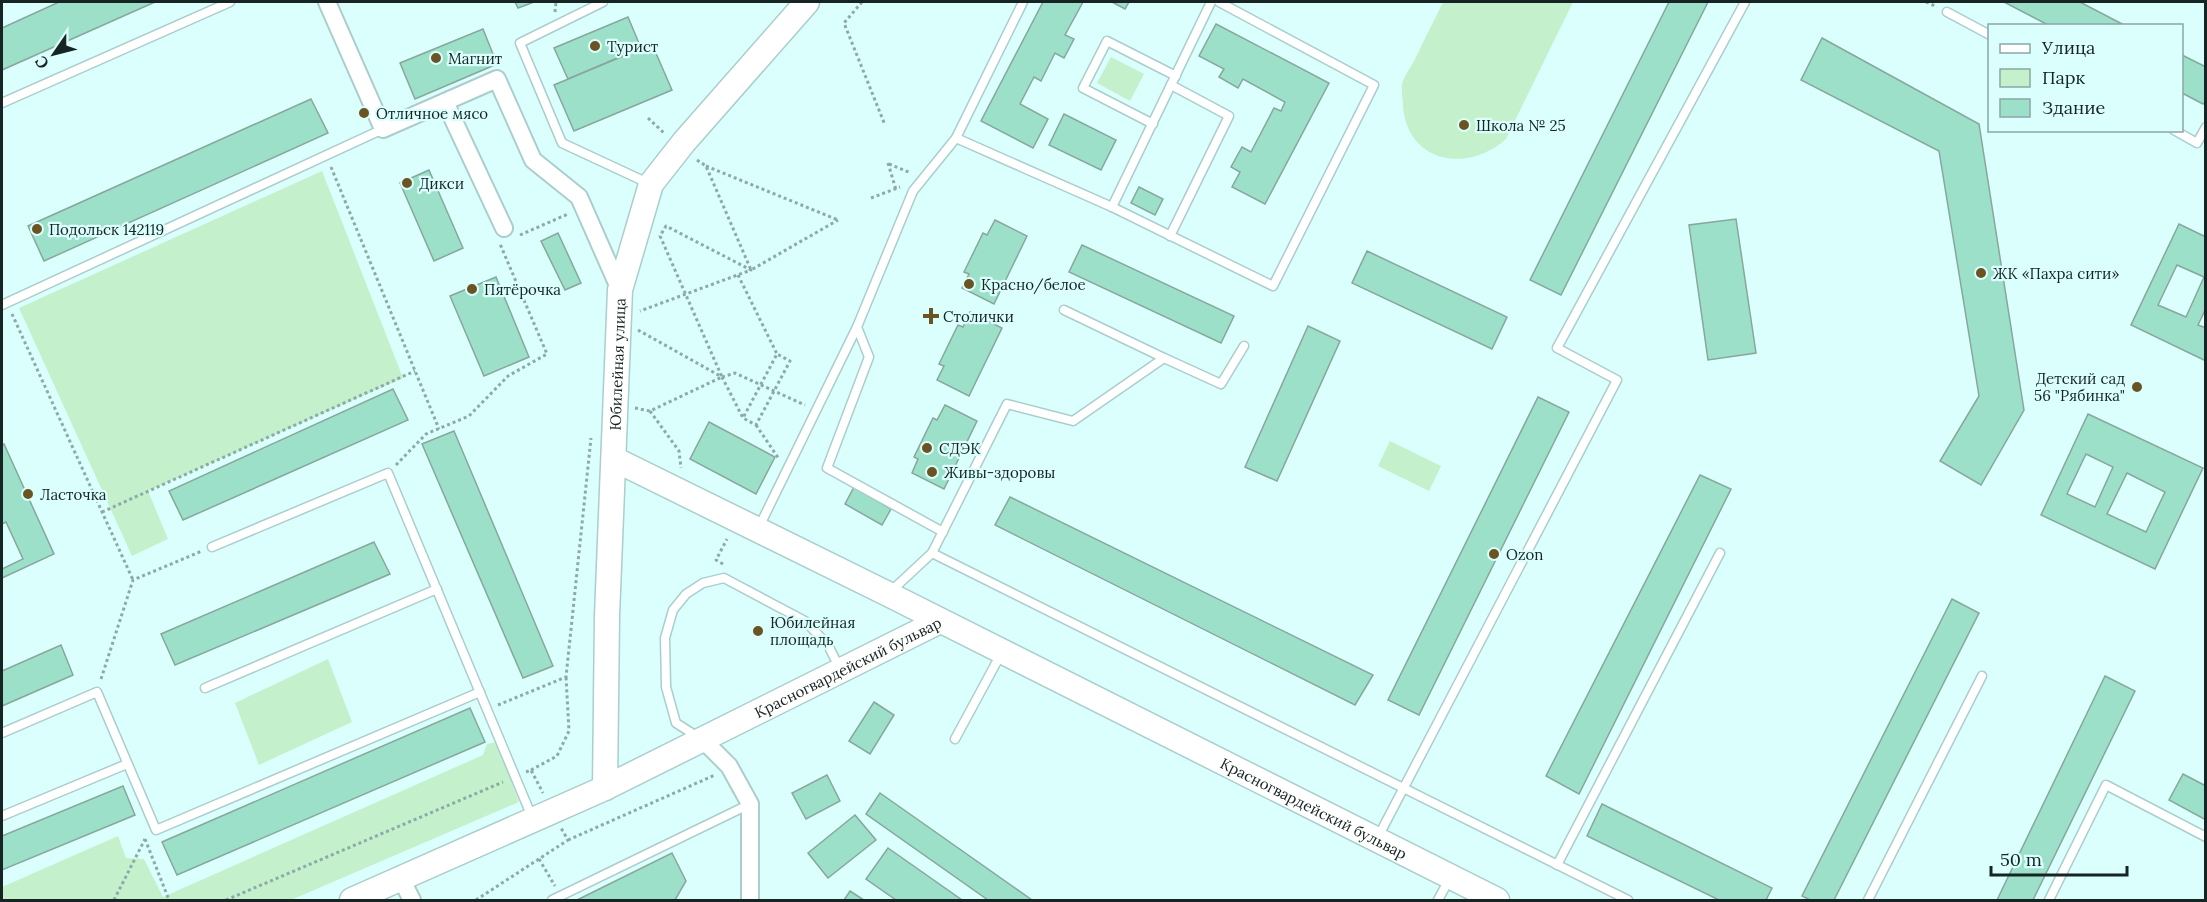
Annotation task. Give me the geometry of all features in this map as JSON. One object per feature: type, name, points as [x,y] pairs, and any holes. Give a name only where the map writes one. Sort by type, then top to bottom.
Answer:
[{"type":"street","points":[[327,2],[382,129],[497,80],[533,160],[579,197],[620,290]]},
{"type":"street","name":"Юбилейная улица","points":[[605,788],[607,616],[620,290],[651,184],[807,2]]},
{"type":"street","points":[[446,102],[506,234]]},
{"type":"street","points":[[614,459],[940,621]]},
{"type":"street","name":"Красногвардейский бульвар","points":[[351,900],[406,890],[534,820],[703,740],[940,621],[1497,900]]},
{"type":"street","points":[[703,740],[730,768],[750,804],[750,900]]},
{"type":"lane","points":[[2,103],[230,2]]},
{"type":"lane","points":[[603,2],[520,43],[562,143],[651,184]]},
{"type":"lane","points":[[758,530],[857,327],[913,191],[956,138],[1023,2]]},
{"type":"lane","points":[[1112,207],[1211,2]]},
{"type":"lane","points":[[956,138],[1112,207],[1273,286],[1374,85],[1220,2]]},
{"type":"lane","points":[[1376,840],[1617,380],[1557,348],[1745,2]]},
{"type":"lane","points":[[1947,12],[1988,34]]},
{"type":"lane","points":[[1153,124],[1083,88],[1107,41],[1176,76]]},
{"type":"lane","points":[[1170,236],[1229,116],[1171,85]]},
{"type":"lane","points":[[2178,132],[2197,143],[2205,127]]},
{"type":"lane","points":[[4,303],[382,129]]},
{"type":"lane","points":[[1064,310],[1221,384],[1244,346]]},
{"type":"lane","points":[[857,327],[869,357],[827,468],[943,532]]},
{"type":"lane","points":[[888,594],[932,553],[1007,404],[1073,421],[1164,358]]},
{"type":"lane","points":[[212,547],[388,473],[534,820]]},
{"type":"lane","points":[[932,553],[1628,900]]},
{"type":"lane","points":[[1557,865],[1720,553]]},
{"type":"lane","points":[[703,740],[676,723],[666,687],[664,638],[673,610],[686,594],[703,583],[724,578],[805,621],[828,645],[841,670]]},
{"type":"lane","points":[[205,688],[437,590]]},
{"type":"lane","points":[[956,738],[1002,652]]},
{"type":"lane","points":[[1868,900],[1982,676]]},
{"type":"lane","points":[[2,733],[97,692],[156,830],[480,692]]},
{"type":"lane","points":[[2,816],[128,764]]},
{"type":"lane","points":[[2049,900],[2106,786],[2205,837]]},
{"type":"lane","points":[[556,898],[750,804]]},
{"type":"lane","points":[[1438,900],[1451,877]]},
{"type":"path","points":[[862,2],[844,23],[885,125]]},
{"type":"path","points":[[648,118],[680,148],[706,166],[838,220],[751,270],[706,166]]},
{"type":"path","points":[[326,155],[439,429]]},
{"type":"path","points":[[903,215],[888,163],[924,179]]},
{"type":"path","points":[[871,198],[924,179]]},
{"type":"path","points":[[886,192],[898,197]]},
{"type":"path","points":[[520,235],[584,207]]},
{"type":"path","points":[[388,473],[426,434],[469,416],[508,376],[547,354],[499,245],[506,234]]},
{"type":"path","points":[[738,274],[777,354],[790,361],[756,425]]},
{"type":"path","points":[[636,312],[687,294]]},
{"type":"path","points":[[4,303],[133,580],[97,692]]},
{"type":"path","points":[[635,329],[722,377],[743,418],[756,425],[779,459],[788,468]]},
{"type":"path","points":[[743,418],[777,354]]},
{"type":"path","points":[[102,512],[415,371]]},
{"type":"path","points":[[722,377],[735,373],[816,411]]},
{"type":"path","points":[[650,411],[679,451],[681,470]]},
{"type":"path","points":[[133,580],[212,547]]},
{"type":"path","points":[[531,770],[557,756],[569,731],[566,677]]},
{"type":"path","points":[[568,840],[730,768]]},
{"type":"path","points":[[226,900],[516,777]]},
{"type":"path","points":[[114,900],[144,839],[169,900]]},
{"type":"path","points":[[539,859],[556,898]]},
{"type":"green space","points":[[1443,2],[1573,2],[1506,139],[1491,150],[1458,159],[1442,157],[1428,151],[1416,141],[1407,126],[1403,107],[1403,81]]},
{"type":"green space","points":[[1111,57],[1144,74],[1130,101],[1097,83]]},
{"type":"green space","points":[[322,171],[403,378],[148,491],[168,539],[132,556],[19,308]]},
{"type":"green space","points":[[1390,441],[1441,466],[1429,491],[1378,466]]},
{"type":"green space","points":[[328,659],[352,722],[259,765],[235,703]]},
{"type":"green space","points":[[497,742],[519,802],[291,900],[2,900],[2,887],[118,836],[126,858],[144,859],[163,897],[483,755],[487,744]]},
{"type":"building","points":[[59,2],[155,2],[2,70],[2,28]]},
{"type":"building","points":[[515,2],[534,2],[518,8]]},
{"type":"building","points":[[1043,2],[1083,2],[1065,35],[1074,39],[1064,58],[1055,53],[1041,81],[1034,77],[1020,104],[1048,119],[1033,148],[981,121]]},
{"type":"building","points":[[1112,2],[1129,2],[1125,9]]},
{"type":"building","points":[[1669,2],[1708,2],[1561,295],[1530,280]]},
{"type":"building","points":[[2004,2],[2080,2],[2122,24],[2046,24]]},
{"type":"building","points":[[628,17],[641,48],[568,79],[554,48]]},
{"type":"building","points":[[1216,24],[1329,83],[1265,204],[1232,187],[1240,172],[1231,167],[1242,147],[1251,152],[1274,108],[1281,111],[1285,102],[1243,79],[1238,88],[1219,77],[1224,69],[1199,56]]},
{"type":"building","points":[[483,29],[497,64],[415,99],[400,63]]},
{"type":"building","name":"ЖК «Пахра сити»","points":[[1822,38],[1979,124],[2024,410],[1981,485],[1940,461],[1979,396],[1939,151],[1801,80]]},
{"type":"building","points":[[652,44],[672,90],[574,131],[554,85]]},
{"type":"building","points":[[2183,56],[2206,67],[2206,101],[2203,104],[2183,94]]},
{"type":"building","points":[[311,99],[328,133],[44,261],[28,226]]},
{"type":"building","points":[[1064,114],[1116,140],[1101,170],[1049,145]]},
{"type":"building","points":[[429,170],[463,248],[434,261],[400,183]]},
{"type":"building","points":[[1139,187],[1163,199],[1155,215],[1131,203]]},
{"type":"building","points":[[1736,219],[1756,353],[1708,360],[1689,225]]},
{"type":"building","points":[[995,220],[1027,236],[994,304],[962,288],[969,274],[964,272],[983,233],[987,235]]},
{"type":"building","points":[[2179,224],[2206,237],[2206,308],[2198,325],[2206,328],[2206,361],[2131,325]],"holes":[[[2177,265],[2204,277],[2186,317],[2158,305]]]},
{"type":"building","points":[[558,233],[581,283],[565,290],[541,241]]},
{"type":"building","points":[[1082,245],[1234,316],[1221,343],[1069,272]]},
{"type":"building","points":[[1367,251],[1507,317],[1492,349],[1352,283]]},
{"type":"building","points":[[496,277],[529,357],[484,376],[450,296]]},
{"type":"building","points":[[970,312],[1002,328],[969,396],[937,380],[944,366],[939,364],[958,325],[963,327]]},
{"type":"building","points":[[1308,326],[1340,341],[1277,481],[1245,467]]},
{"type":"building","points":[[393,389],[408,420],[183,520],[169,491]]},
{"type":"building","points":[[1538,397],[1569,412],[1419,715],[1388,700]]},
{"type":"building","points":[[945,405],[977,421],[944,489],[912,473],[918,459],[914,457],[933,418],[937,420]]},
{"type":"building","points":[[2088,414],[2203,468],[2155,569],[2041,515]],"holes":[[[2086,454],[2113,467],[2095,507],[2067,494]],[[2127,473],[2165,492],[2146,532],[2107,514]]]},
{"type":"building","points":[[709,422],[775,457],[756,494],[690,459]]},
{"type":"building","points":[[454,431],[553,666],[523,678],[422,444]]},
{"type":"building","points":[[4,444],[54,554],[2,578],[2,569],[23,559],[6,522],[2,524],[2,445]]},
{"type":"building","points":[[1700,475],[1731,489],[1579,794],[1546,776]]},
{"type":"building","points":[[854,487],[891,509],[882,525],[845,504]]},
{"type":"building","points":[[1010,497],[1373,675],[1355,705],[995,525]]},
{"type":"building","points":[[374,542],[390,574],[175,665],[161,634]]},
{"type":"building","points":[[1952,599],[1979,613],[1834,900],[1810,900],[1802,896]]},
{"type":"building","points":[[61,645],[73,675],[2,706],[2,671]]},
{"type":"building","points":[[2105,676],[2135,691],[2033,900],[1997,900]]},
{"type":"building","points":[[874,702],[894,715],[870,754],[849,741]]},
{"type":"building","points":[[470,708],[485,742],[177,875],[162,842]]},
{"type":"building","points":[[2183,774],[2206,786],[2206,820],[2169,800]]},
{"type":"building","points":[[827,775],[840,801],[806,819],[792,793]]},
{"type":"building","points":[[123,786],[135,815],[2,870],[2,836]]},
{"type":"building","points":[[880,793],[1032,900],[988,900],[866,814]]},
{"type":"building","points":[[1602,804],[1772,888],[1766,900],[1719,900],[1587,836]]},
{"type":"building","points":[[855,815],[876,840],[828,878],[808,853]]},
{"type":"building","points":[[888,848],[962,900],[896,900],[866,879]]},
{"type":"building","points":[[672,853],[686,881],[675,900],[577,900]]},
{"type":"building","points":[[850,891],[864,900],[844,900]]},
{"type":"place","name":"Турист","points":[[595,46]]},
{"type":"place","name":"Магнит","points":[[436,58]]},
{"type":"place","name":"Отличное мясо","points":[[364,113]]},
{"type":"place","name":"Школа № 25","points":[[1464,125]]},
{"type":"place","name":"Дикси","points":[[407,183]]},
{"type":"place","name":"Подольск 142119","points":[[37,229]]},
{"type":"place","name":"ЖК «Пахра сити»","points":[[1981,273]]},
{"type":"place","name":"Красно/белое","points":[[969,284]]},
{"type":"place","name":"Пятёрочка","points":[[472,289]]},
{"type":"place","name":"Столички","points":[[931,316]]},
{"type":"place","name":"Детский сад 56 \"Рябинка\"","points":[[2137,387]]},
{"type":"place","name":"СДЭК","points":[[927,448]]},
{"type":"place","name":"Живы-здоровы","points":[[932,472]]},
{"type":"place","name":"Ласточка","points":[[28,494]]},
{"type":"place","name":"Ozon","points":[[1494,554]]},
{"type":"place","name":"Юбилейная площадь","points":[[758,631]]}]
